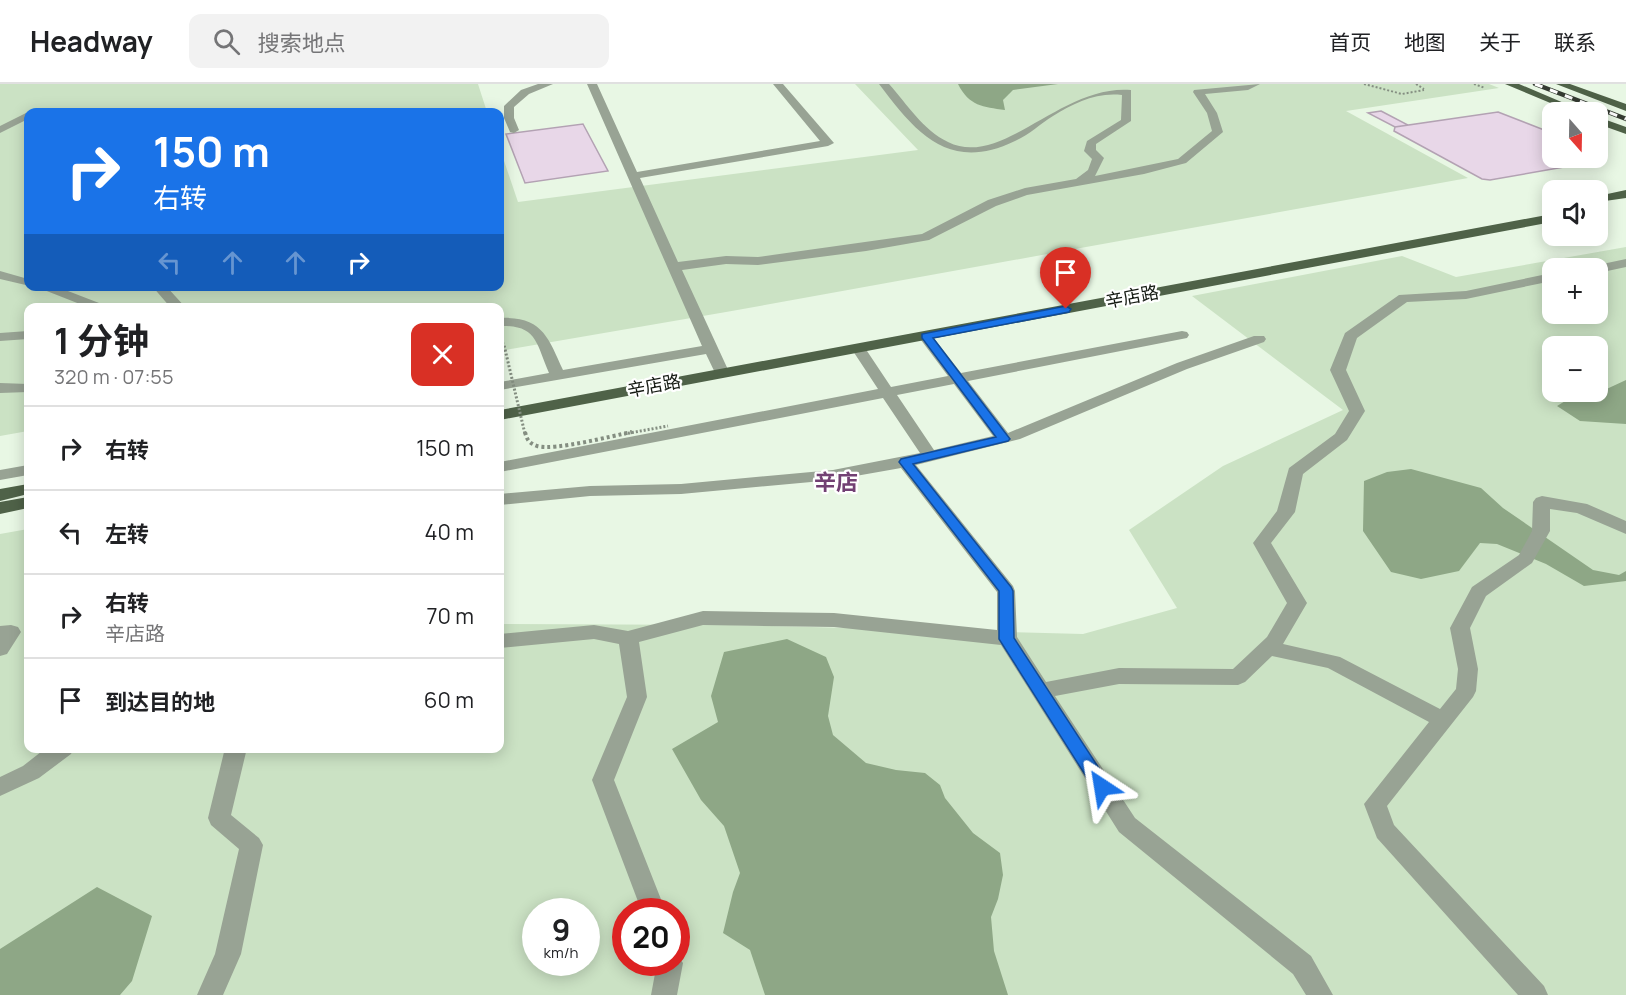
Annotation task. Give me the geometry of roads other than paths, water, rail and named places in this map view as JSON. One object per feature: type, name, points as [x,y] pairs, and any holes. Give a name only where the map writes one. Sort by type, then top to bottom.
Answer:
[{"type":"main road","points":[[1510,84],[1555,102]]},
{"type":"main road","points":[[1561,84],[1626,108]]},
{"type":"main road","points":[[1608,124],[1626,131]]},
{"type":"main road","points":[[1608,197],[1626,194]]},
{"type":"main road","points":[[1608,208],[1626,205]]},
{"type":"main road","name":"辛店路","points":[[504,401],[1542,209]]},
{"type":"main road","name":"辛店路","points":[[504,414],[716,361],[858,348],[1542,220]]},
{"type":"main road","points":[[0,495],[24,490]]},
{"type":"main road","points":[[0,508],[24,503]]},
{"type":"street","points":[[514,130],[509,118],[508,106],[525,92],[548,84]]},
{"type":"street","points":[[504,385],[558,376],[716,361],[592,84]]},
{"type":"street","points":[[633,176],[828,143],[778,84]]},
{"type":"street","points":[[884,84],[934,139],[958,149],[983,148],[1018,136],[1065,99],[1094,87],[1116,85],[1127,92],[1126,121],[1091,143],[1090,151],[1098,158],[1093,172],[1080,182]]},
{"type":"street","points":[[674,267],[726,260],[780,258],[925,237],[992,203],[1025,192],[1182,161],[1218,132],[1212,113],[1198,92],[1248,87],[1255,84]]},
{"type":"street","points":[[22,104],[25,108]]},
{"type":"street","points":[[0,130],[24,117]]},
{"type":"street","points":[[1608,267],[1626,263]]},
{"type":"street","points":[[0,274],[24,282]]},
{"type":"street","points":[[1040,692],[1119,676],[1238,677],[1274,642],[1297,603],[1262,543],[1286,512],[1295,472],[1341,437],[1357,411],[1338,370],[1350,336],[1404,298],[1466,294],[1542,280]]},
{"type":"street","points":[[55,291],[90,303]]},
{"type":"street","points":[[163,291],[174,303]]},
{"type":"street","points":[[504,322],[521,321],[536,328],[558,376]]},
{"type":"street","points":[[0,337],[24,335]]},
{"type":"street","points":[[504,466],[669,430],[887,393],[1182,335]]},
{"type":"street","points":[[926,336],[1004,439]]},
{"type":"street","points":[[504,500],[590,491],[681,489],[832,475],[905,462],[1004,439],[1182,366],[1259,339]]},
{"type":"street","points":[[858,348],[930,456]]},
{"type":"street","points":[[0,388],[24,388]]},
{"type":"street","points":[[905,462],[1006,591],[1007,639],[1127,825],[1302,964],[1320,995]]},
{"type":"street","points":[[0,475],[24,471]]},
{"type":"street","points":[[1534,995],[1385,831],[1375,804],[1466,691],[1468,669],[1460,628],[1479,592],[1526,559],[1541,531],[1542,502],[1581,508],[1626,528]]},
{"type":"street","points":[[504,641],[594,632],[628,638],[704,618],[834,620],[1007,639]]},
{"type":"street","points":[[0,633],[11,632],[0,650]]},
{"type":"street","points":[[628,638],[637,697],[603,780],[649,898]]},
{"type":"street","points":[[1268,648],[1334,662],[1443,720]]},
{"type":"street","points":[[0,787],[31,772],[56,753]]},
{"type":"street","points":[[210,995],[228,954],[251,845],[219,818],[235,753]]},
{"type":"street","points":[[664,995],[668,976]]},
{"type":"railway","points":[[1535,84],[1626,119]]},
{"type":"district","name":"辛店","points":[[836,482]]}]
